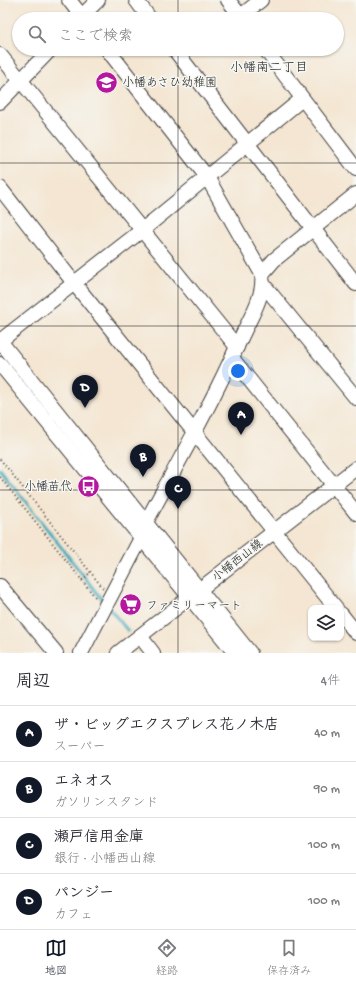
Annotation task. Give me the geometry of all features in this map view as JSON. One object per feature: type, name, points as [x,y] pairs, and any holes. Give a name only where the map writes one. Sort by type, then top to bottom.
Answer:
[{"type":"street","points":[[69,0],[78,12]]},
{"type":"street","points":[[87,12],[98,0]]},
{"type":"street","points":[[136,0],[145,12]]},
{"type":"street","points":[[228,0],[237,12]]},
{"type":"street","points":[[248,12],[261,0]]},
{"type":"street","points":[[0,55],[141,231],[235,352],[356,513]]},
{"type":"street","points":[[0,102],[44,56]]},
{"type":"street","points":[[112,56],[207,177],[262,279],[356,398]]},
{"type":"street","points":[[179,56],[356,284]]},
{"type":"street","points":[[270,56],[356,169]]},
{"type":"street","points":[[234,653],[195,593],[145,524],[0,341],[141,231],[302,99]]},
{"type":"street","points":[[0,188],[74,283],[334,605]]},
{"type":"street","points":[[145,524],[195,432],[235,352],[259,298],[262,279],[274,260],[356,194]]},
{"type":"street","points":[[0,364],[141,538],[195,593],[250,653]]},
{"type":"street","name":"小幡西山線","points":[[118,653],[356,468]]},
{"type":"street","points":[[81,653],[106,602],[141,538]]},
{"type":"street","points":[[0,586],[56,653]]},
{"type":"street","points":[[344,618],[356,633]]},
{"type":"street","points":[[140,636],[153,653]]},
{"type":"path","points":[[0,459],[90,573],[106,602]]},
{"type":"path","points":[[0,477],[82,579],[106,602]]},
{"type":"path","points":[[82,579],[90,573]]},
{"type":"waterway","points":[[0,469],[104,602]]},
{"type":"waterway","points":[[109,608],[128,631]]},
{"type":"place","name":"小幡あさひ幼稚園","points":[[107,82]]},
{"type":"place","name":"パンジー","points":[[85,408]]},
{"type":"place","name":"ザ・ビッグエクスプレス花ノ木店","points":[[241,435]]},
{"type":"place","name":"エネオス","points":[[143,477]]},
{"type":"place","name":"小幡苗代","points":[[88,486]]},
{"type":"place","name":"瀬戸信用金庫","points":[[178,509]]},
{"type":"place","name":"ファミリーマート","points":[[131,605]]},
{"type":"district","name":"小幡南二丁目","points":[[269,66]]}]
